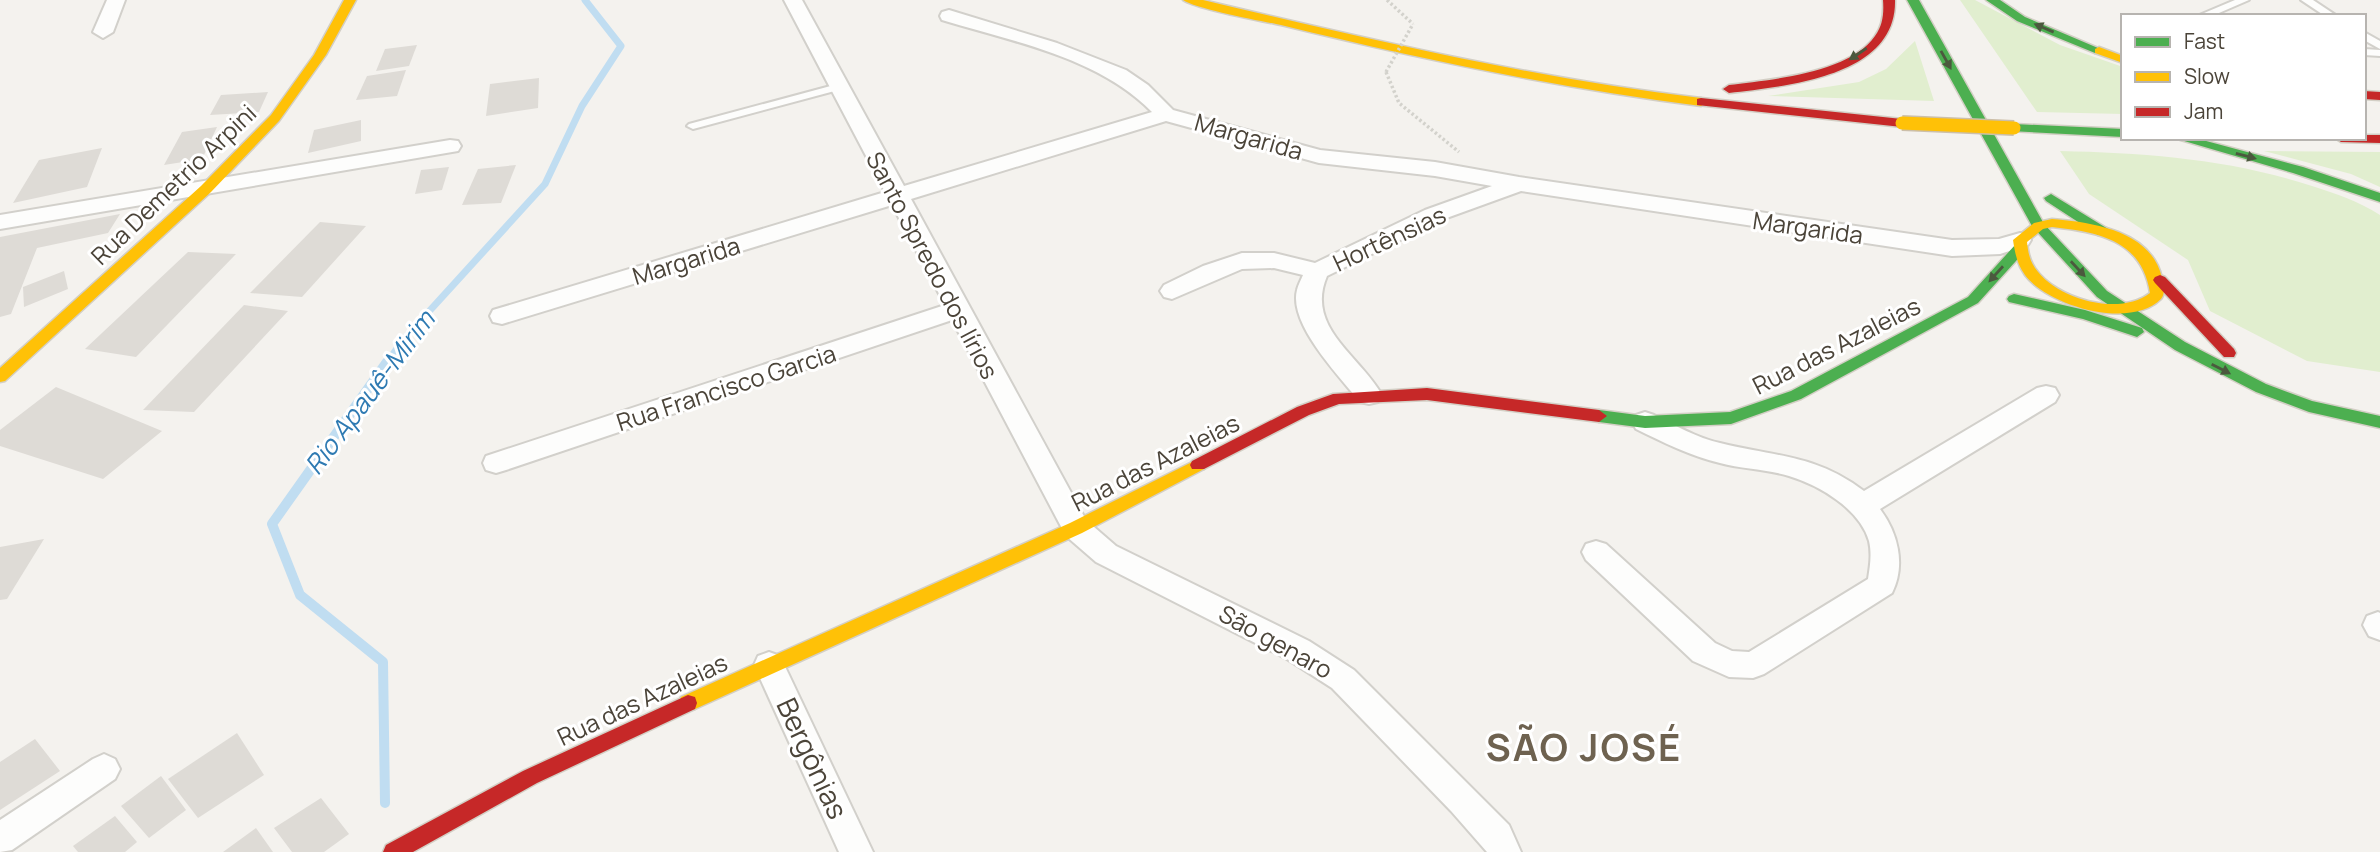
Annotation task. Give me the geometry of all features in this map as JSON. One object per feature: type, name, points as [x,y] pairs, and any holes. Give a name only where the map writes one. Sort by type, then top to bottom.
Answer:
[{"type":"main road","name":"Rua Demetrio Arpini","points":[[0,377],[206,189],[275,118],[320,55],[350,0]]},
{"type":"main road","points":[[1189,0],[1457,64],[1650,97],[1902,123],[2116,133]]},
{"type":"main road","points":[[1650,97],[1781,84],[1827,71],[1860,56],[1887,29],[1889,0]]},
{"type":"main road","points":[[1913,0],[2012,182],[2039,226],[2102,294],[2120,309],[2180,346],[2261,388],[2309,406],[2380,424]]},
{"type":"main road","points":[[1992,0],[2021,19],[2121,57]]},
{"type":"main road","points":[[1999,108],[2019,144]]},
{"type":"main road","points":[[2187,140],[2298,170],[2380,198]]},
{"type":"main road","points":[[2012,182],[2020,257],[2034,277],[2067,297],[2090,305],[2120,309],[2144,304],[2157,294],[2160,280]]},
{"type":"main road","points":[[2085,247],[2066,223],[2048,193],[2103,232],[2138,249],[2153,264],[2160,280],[2235,356],[2144,304],[2125,287]]},
{"type":"main road","points":[[2039,226],[2066,223],[2103,232]]},
{"type":"main road","name":"Rua das Azaleias","points":[[1973,300],[2017,230],[2039,226]]},
{"type":"main road","name":"Rua das Azaleias","points":[[393,852],[530,777],[769,665],[1076,528],[1303,411],[1338,398],[1427,394],[1645,422],[1731,418],[1766,408],[1796,395],[1973,300],[2067,297]]},
{"type":"main road","points":[[2014,299],[2085,316],[2180,346]]},
{"type":"street","points":[[103,32],[116,0]]},
{"type":"street","name":"Santo Spredo dos lírios","points":[[793,0],[1076,528]]},
{"type":"street","points":[[948,16],[1050,47],[1119,74],[1141,89],[1166,114]]},
{"type":"street","name":"Margarida","points":[[502,316],[1166,114],[1319,156],[1478,175],[1519,184],[1952,248],[2000,246],[2017,230]]},
{"type":"street","points":[[0,222],[450,146]]},
{"type":"street","name":"Hortênsias","points":[[1370,396],[1323,338],[1310,313],[1308,292],[1317,271],[1433,215],[1519,184]]},
{"type":"street","points":[[1172,291],[1223,265],[1253,259],[1280,260],[1317,271]]},
{"type":"street","name":"Rua Francisco Garcia","points":[[496,463],[957,310]]},
{"type":"street","points":[[1862,506],[2046,395]]},
{"type":"street","points":[[1596,552],[1704,652],[1729,664],[1753,665],[1882,585],[1886,558],[1881,536],[1862,506],[1826,480],[1805,470],[1697,446],[1645,422]]},
{"type":"street","name":"São genaro","points":[[1076,528],[1106,554],[1298,650],[1343,679],[1497,836],[1504,852]]},
{"type":"street","name":"Bergônias","points":[[769,665],[856,852]]},
{"type":"street","points":[[0,839],[104,769]]},
{"type":"lane","points":[[2207,14],[2244,0]]},
{"type":"lane","points":[[2306,0],[2329,14]]},
{"type":"lane","points":[[693,126],[838,87]]},
{"type":"path","points":[[1387,0],[1413,24],[1386,72],[1399,103],[1460,152],[1478,175]]},
{"type":"green space","points":[[1960,0],[1975,0],[2060,45],[2121,66],[2121,114],[2037,112]]},
{"type":"green space","points":[[1915,41],[1934,101],[1768,96],[1859,82],[1886,69]]},
{"type":"green space","points":[[2060,151],[2188,159],[2250,169],[2330,192],[2380,215],[2380,372],[2307,361],[2210,311],[2188,260],[2089,194]]},
{"type":"green space","points":[[2264,151],[2380,152],[2380,187],[2351,174]]},
{"type":"building","points":[[417,45],[409,66],[376,71],[385,49]]},
{"type":"building","points":[[406,70],[397,96],[356,100],[367,76]]},
{"type":"building","points":[[539,78],[538,108],[486,116],[490,84]]},
{"type":"building","points":[[268,92],[259,112],[210,115],[221,95]]},
{"type":"building","points":[[361,120],[361,141],[308,153],[314,130]]},
{"type":"building","points":[[217,127],[202,159],[164,165],[182,132]]},
{"type":"building","points":[[102,148],[87,187],[13,203],[39,160]]},
{"type":"building","points":[[516,165],[501,203],[462,205],[478,169]]},
{"type":"building","points":[[449,167],[442,190],[415,194],[421,170]]},
{"type":"building","points":[[120,214],[108,233],[37,248],[11,314],[0,317],[0,237]]},
{"type":"building","points":[[320,222],[366,226],[302,297],[250,293]]},
{"type":"building","points":[[188,252],[236,254],[136,357],[85,349]]},
{"type":"building","points":[[64,271],[68,289],[24,307],[23,287]]},
{"type":"building","points":[[244,305],[288,311],[194,412],[143,410]]},
{"type":"building","points":[[56,387],[162,431],[103,479],[0,446],[0,430]]},
{"type":"building","points":[[44,539],[7,599],[0,600],[0,547]]},
{"type":"building","points":[[237,733],[264,775],[198,818],[168,779]]},
{"type":"building","points":[[35,739],[60,771],[0,810],[0,762]]},
{"type":"building","points":[[161,776],[186,810],[149,838],[121,806]]},
{"type":"building","points":[[321,798],[349,834],[324,852],[292,852],[274,828]]},
{"type":"building","points":[[115,816],[137,842],[125,852],[78,852],[73,846]]},
{"type":"building","points":[[256,828],[273,852],[223,852]]},
{"type":"waterway","name":"Rio Apauê-Mirim","points":[[386,364],[403,340],[545,184],[582,106],[621,46],[585,0]]},
{"type":"waterway","name":"Rio Apauê-Mirim","points":[[385,803],[383,662],[300,595],[272,524],[387,362]]},
{"type":"traffic: fast","points":[[1913,0],[2039,226],[2102,294],[2180,346],[2261,388],[2309,406],[2380,422]]},
{"type":"traffic: fast","points":[[1992,0],[2021,19],[2099,51]]},
{"type":"traffic: fast","points":[[2014,128],[2121,133]]},
{"type":"traffic: fast","points":[[2187,140],[2298,170],[2380,198]]},
{"type":"traffic: fast","points":[[2051,198],[2103,232]]},
{"type":"traffic: fast","points":[[1599,416],[1645,422],[1731,418],[1796,395],[1973,300],[2020,248]]},
{"type":"traffic: fast","points":[[2014,299],[2085,315],[2137,332]]},
{"type":"traffic: slow","points":[[0,377],[206,189],[275,118],[320,55],[350,0]]},
{"type":"traffic: slow","points":[[1189,0],[1508,72],[1701,102]]},
{"type":"traffic: slow","points":[[2099,51],[2121,59]]},
{"type":"traffic: slow","points":[[1902,123],[2014,128]]},
{"type":"traffic: slow","points":[[2052,223],[2105,232],[2136,248],[2147,260],[2154,275],[2157,294],[2133,307],[2098,307],[2060,295],[2043,285],[2030,273],[2022,258],[2020,240],[2039,226],[2052,223]]},
{"type":"traffic: slow","points":[[688,703],[1076,528],[1198,465]]},
{"type":"traffic: jam","points":[[1729,89],[1795,79],[1844,64],[1864,53],[1880,39],[1888,22],[1889,0]]},
{"type":"traffic: jam","points":[[2366,95],[2380,96]]},
{"type":"traffic: jam","points":[[1701,102],[1902,123]]},
{"type":"traffic: jam","points":[[2366,139],[2380,139]]},
{"type":"traffic: jam","points":[[2160,280],[2229,353]]},
{"type":"traffic: jam","points":[[1198,465],[1303,411],[1338,398],[1427,394],[1599,416]]},
{"type":"traffic: jam","points":[[393,852],[530,777],[688,703]]},
{"type":"district","name":"SÃO JOSÉ","points":[[1584,746]]}]
